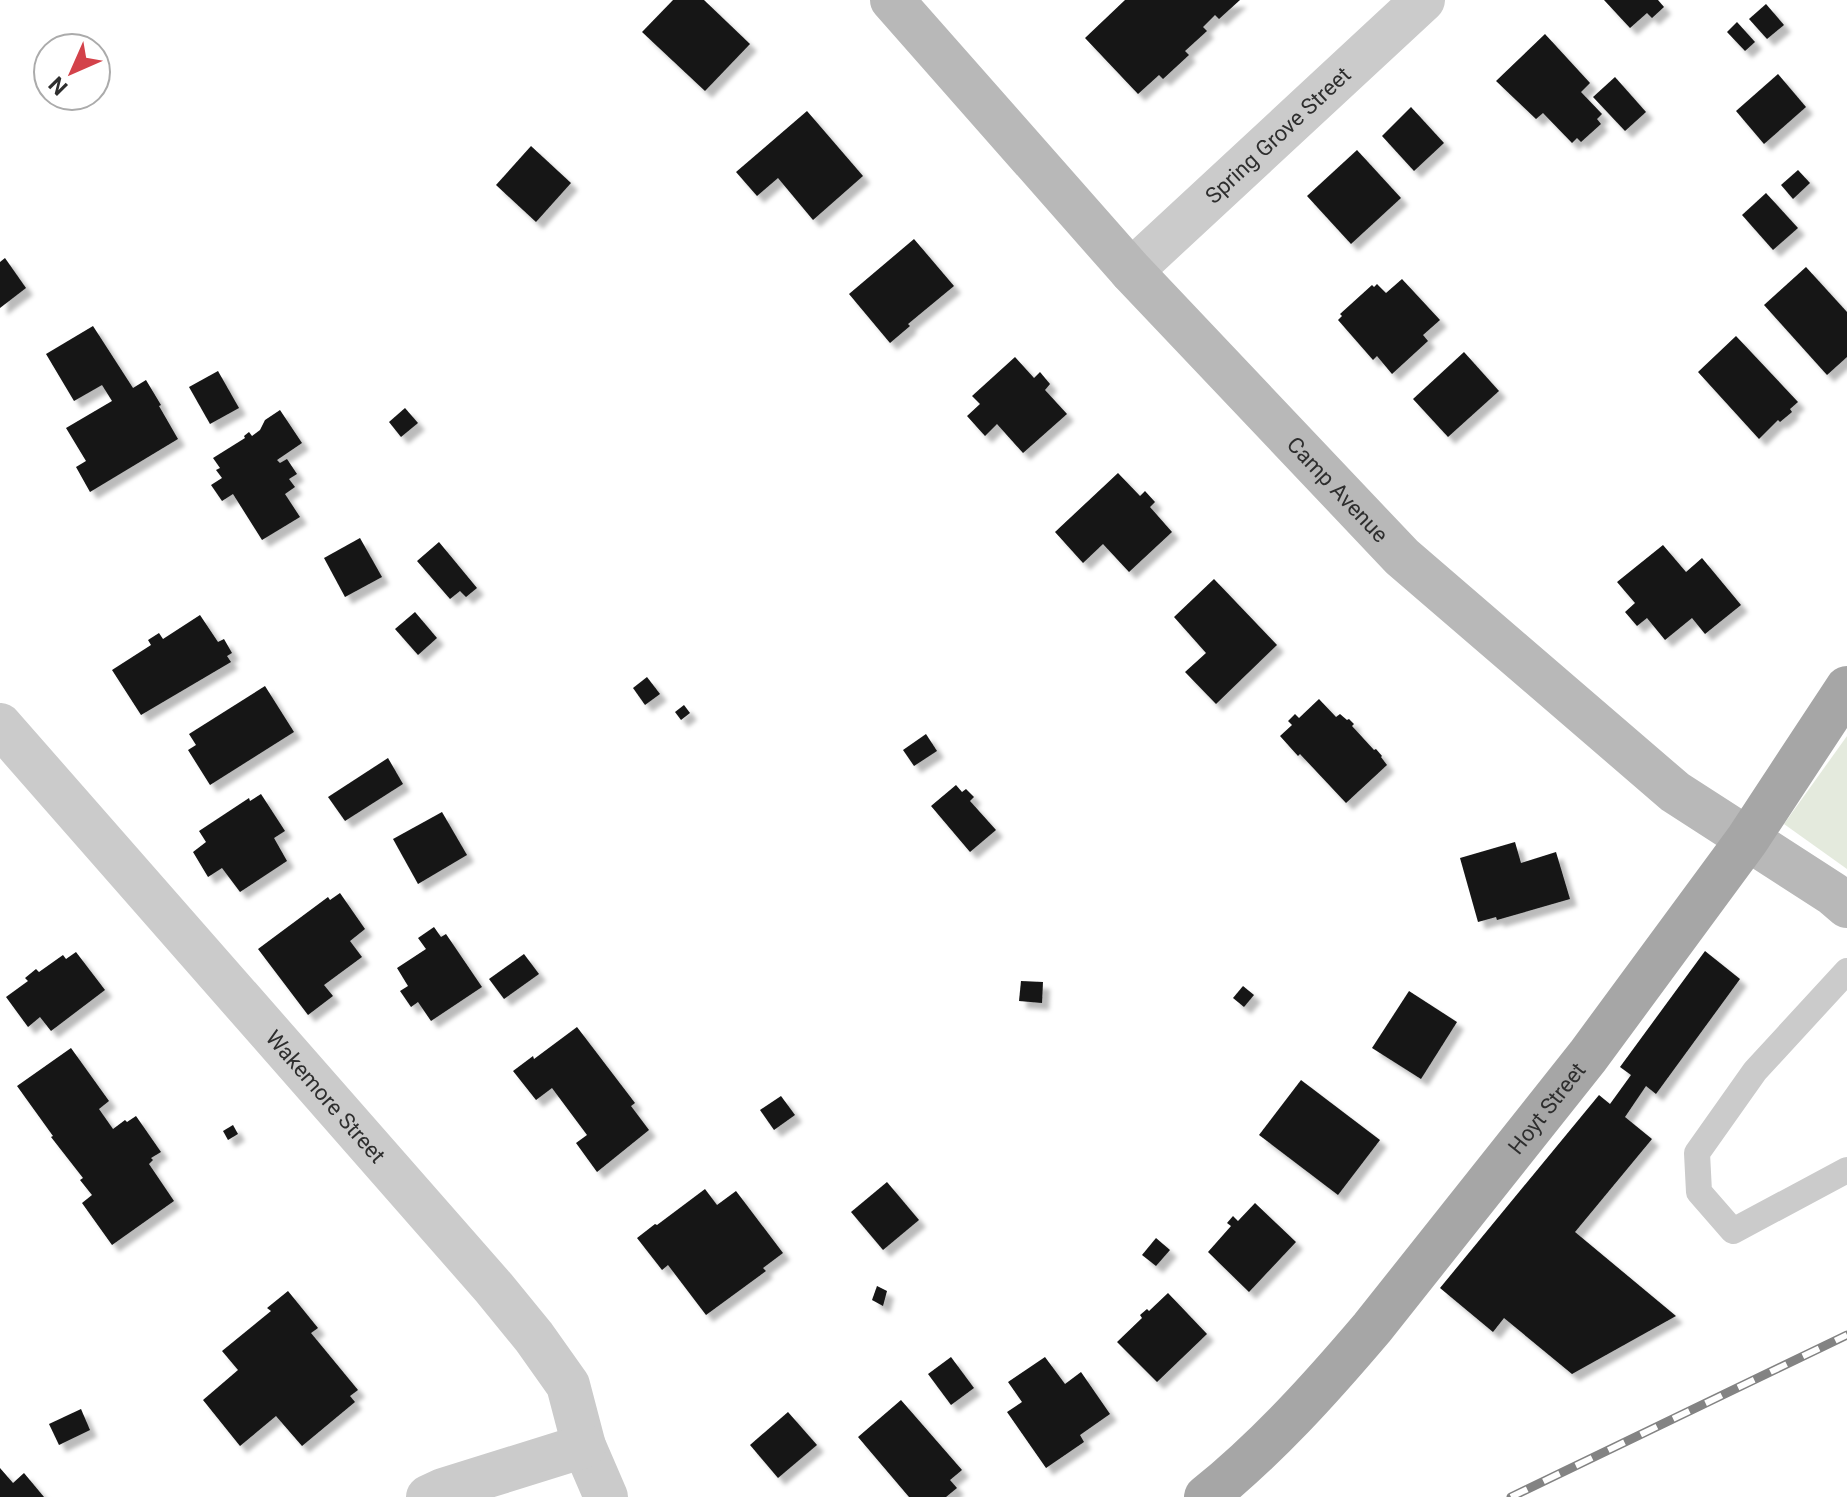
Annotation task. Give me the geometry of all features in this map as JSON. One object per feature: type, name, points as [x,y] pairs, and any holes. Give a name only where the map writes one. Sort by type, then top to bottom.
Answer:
[{"type":"main road","name":"Hoyt Street","points":[[1206,1497],[1282,1429],[1335,1371],[1588,1056],[1747,840],[1847,688]]},
{"type":"street","name":"Camp Avenue","points":[[892,0],[1131,271],[1402,557],[1675,792],[1847,906]]},
{"type":"street","name":"Spring Grove Street","points":[[1131,271],[1423,0]]},
{"type":"street","name":"Wakemore Street","points":[[0,725],[534,1337],[568,1385],[584,1446],[606,1497]]},
{"type":"street","points":[[428,1497],[584,1446]]},
{"type":"lane","points":[[1847,971],[1755,1071],[1697,1153],[1699,1192],[1733,1231],[1847,1170]]},
{"type":"shaded area","points":[[1847,736],[1847,869],[1784,824]]},
{"type":"building","points":[[673,0],[704,0],[750,44],[705,91],[642,32]]},
{"type":"building","points":[[1125,0],[1240,0],[1219,19],[1215,15],[1203,27],[1207,31],[1185,51],[1189,55],[1163,79],[1159,75],[1138,94],[1085,38]]},
{"type":"building","points":[[1604,0],[1658,0],[1664,7],[1652,18],[1647,13],[1630,28]]},
{"type":"building","points":[[1766,4],[1784,25],[1767,39],[1749,19]]},
{"type":"building","points":[[1737,22],[1755,42],[1745,51],[1727,32]]},
{"type":"building","points":[[1545,34],[1590,83],[1581,92],[1602,114],[1597,119],[1601,124],[1581,142],[1577,138],[1572,143],[1543,113],[1536,119],[1496,81]]},
{"type":"building","points":[[1778,74],[1806,107],[1764,144],[1736,111]]},
{"type":"building","points":[[1615,77],[1646,112],[1625,131],[1593,97]]},
{"type":"building","points":[[1411,107],[1444,143],[1414,171],[1382,136]]},
{"type":"building","points":[[807,111],[863,176],[813,220],[778,178],[757,196],[736,172]]},
{"type":"building","points":[[531,146],[571,183],[536,222],[496,185]]},
{"type":"building","points":[[1357,150],[1401,198],[1351,244],[1307,196]]},
{"type":"building","points":[[1798,170],[1810,183],[1793,199],[1781,185]]},
{"type":"building","points":[[1766,193],[1798,228],[1773,250],[1742,215]]},
{"type":"building","points":[[914,239],[954,286],[890,343],[849,294]]},
{"type":"building","points":[[5,258],[26,288],[0,308],[0,262]]},
{"type":"building","points":[[1806,267],[1847,312],[1847,357],[1827,375],[1764,305]]},
{"type":"building","points":[[1402,279],[1440,320],[1423,335],[1428,341],[1392,374],[1377,356],[1373,360],[1338,320],[1342,316],[1340,314],[1372,285],[1377,284],[1386,293]]},
{"type":"building","points":[[93,326],[133,388],[146,380],[178,439],[90,492],[76,467],[86,461],[66,428],[112,401],[102,385],[74,401],[46,354]]},
{"type":"building","points":[[1736,336],[1798,402],[1790,409],[1792,412],[1780,422],[1778,420],[1759,439],[1698,372]]},
{"type":"building","points":[[1464,352],[1499,391],[1448,437],[1413,399]]},
{"type":"building","points":[[1015,357],[1034,378],[1040,372],[1050,384],[1045,390],[1067,414],[1023,453],[997,424],[985,436],[967,416],[980,404],[972,396]]},
{"type":"building","points":[[218,371],[239,408],[210,424],[189,387]]},
{"type":"building","points":[[405,408],[418,423],[401,437],[389,422]]},
{"type":"building","points":[[280,410],[302,443],[277,460],[280,463],[287,459],[297,474],[289,479],[295,487],[285,494],[300,517],[262,540],[233,494],[222,501],[211,485],[222,478],[213,458],[245,438],[249,432],[252,436],[260,430],[265,420]]},
{"type":"building","points":[[1118,473],[1140,496],[1145,491],[1155,502],[1150,507],[1172,532],[1129,572],[1103,544],[1083,563],[1055,532]]},
{"type":"building","points":[[360,538],[382,577],[345,597],[324,558]]},
{"type":"building","points":[[439,542],[477,588],[466,597],[460,591],[450,599],[417,561]]},
{"type":"building","points":[[1663,545],[1686,572],[1702,558],[1741,605],[1705,634],[1692,618],[1665,640],[1647,618],[1637,626],[1625,612],[1635,603],[1617,582]]},
{"type":"building","points":[[1214,579],[1277,645],[1216,704],[1185,672],[1206,653],[1174,617]]},
{"type":"building","points":[[415,612],[437,638],[418,655],[395,629]]},
{"type":"building","points":[[200,615],[218,642],[224,639],[232,653],[227,656],[231,662],[141,715],[112,670],[151,645],[148,640],[159,633],[163,639]]},
{"type":"building","points":[[647,677],[660,694],[645,705],[633,688]]},
{"type":"building","points":[[265,686],[294,732],[210,785],[188,750],[196,745],[189,734]]},
{"type":"building","points":[[1319,699],[1336,717],[1340,714],[1349,719],[1387,765],[1346,803],[1280,736],[1292,725],[1288,721],[1295,714],[1299,718]]},
{"type":"building","points":[[684,705],[690,713],[681,720],[675,712]]},
{"type":"building","points":[[926,734],[937,751],[914,766],[903,750]]},
{"type":"building","points":[[388,758],[403,784],[345,821],[328,797]]},
{"type":"building","points":[[956,785],[962,792],[966,789],[974,797],[970,801],[996,830],[970,852],[931,806]]},
{"type":"building","points":[[261,794],[285,831],[274,838],[287,861],[240,892],[222,868],[208,877],[193,852],[206,842],[199,831],[249,798],[250,801]]},
{"type":"building","points":[[442,812],[467,855],[418,884],[393,839]]},
{"type":"building","points":[[1515,842],[1521,863],[1556,852],[1570,899],[1497,920],[1496,917],[1478,922],[1460,858]]},
{"type":"building","points":[[340,893],[365,929],[350,941],[362,957],[324,985],[333,996],[308,1015],[258,949],[328,897],[330,900]]},
{"type":"building","points":[[434,927],[441,937],[446,934],[482,987],[431,1021],[418,1002],[411,1007],[400,991],[408,986],[397,968],[426,949],[418,938]]},
{"type":"building","points":[[1705,951],[1740,979],[1656,1094],[1646,1086],[1625,1117],[1652,1139],[1575,1232],[1676,1316],[1572,1374],[1504,1318],[1493,1332],[1440,1288],[1599,1095],[1610,1104],[1631,1075],[1620,1067]]},
{"type":"building","points":[[76,952],[105,990],[51,1031],[40,1017],[28,1027],[6,997],[28,981],[25,978],[36,969],[39,972],[63,955],[66,959]]},
{"type":"building","points":[[524,954],[539,974],[504,999],[489,979]]},
{"type":"building","points":[[1021,981],[1043,982],[1042,1003],[1019,1001]]},
{"type":"building","points":[[1243,986],[1254,995],[1244,1007],[1233,998]]},
{"type":"building","points":[[1409,991],[1457,1022],[1421,1079],[1372,1048]]},
{"type":"building","points":[[577,1027],[635,1103],[631,1106],[649,1130],[597,1172],[576,1143],[587,1135],[552,1088],[536,1100],[513,1071]]},
{"type":"building","points":[[71,1048],[109,1101],[99,1109],[113,1129],[136,1116],[161,1152],[151,1158],[153,1160],[149,1164],[174,1201],[112,1245],[82,1203],[92,1195],[80,1180],[83,1178],[17,1086]]},
{"type":"building","points":[[1301,1080],[1380,1140],[1338,1195],[1259,1135]]},
{"type":"building","points":[[781,1096],[795,1115],[774,1130],[760,1110]]},
{"type":"building","points":[[233,1125],[238,1134],[228,1140],[223,1131]]},
{"type":"building","points":[[887,1182],[919,1220],[883,1250],[851,1212]]},
{"type":"building","points":[[705,1189],[717,1205],[736,1191],[783,1253],[763,1268],[766,1271],[706,1315],[668,1265],[662,1270],[637,1238]]},
{"type":"building","points":[[1255,1203],[1296,1242],[1249,1292],[1208,1252],[1231,1226],[1227,1223],[1233,1216],[1238,1221]]},
{"type":"building","points":[[1156,1238],[1170,1250],[1156,1266],[1142,1255]]},
{"type":"building","points":[[877,1286],[887,1291],[883,1306],[872,1300]]},
{"type":"building","points":[[288,1291],[318,1328],[311,1333],[358,1390],[350,1396],[355,1402],[302,1446],[276,1416],[240,1446],[203,1400],[238,1370],[222,1351],[271,1311],[267,1308]]},
{"type":"building","points":[[1168,1293],[1207,1334],[1157,1382],[1117,1342],[1142,1318],[1140,1315],[1147,1309],[1149,1311]]},
{"type":"building","points":[[951,1357],[974,1388],[951,1405],[928,1374]]},
{"type":"building","points":[[1045,1357],[1065,1384],[1081,1372],[1110,1414],[1080,1435],[1084,1442],[1046,1468],[1007,1412],[1022,1402],[1008,1382]]},
{"type":"building","points":[[901,1400],[962,1470],[950,1480],[957,1488],[946,1497],[909,1497],[858,1437]]},
{"type":"building","points":[[81,1409],[90,1430],[59,1445],[49,1424]]},
{"type":"building","points":[[788,1412],[817,1445],[778,1478],[750,1445]]},
{"type":"building","points":[[0,1468],[13,1483],[24,1473],[44,1497],[0,1497]]},
{"type":"railway","points":[[1511,1497],[1847,1335]]}]
